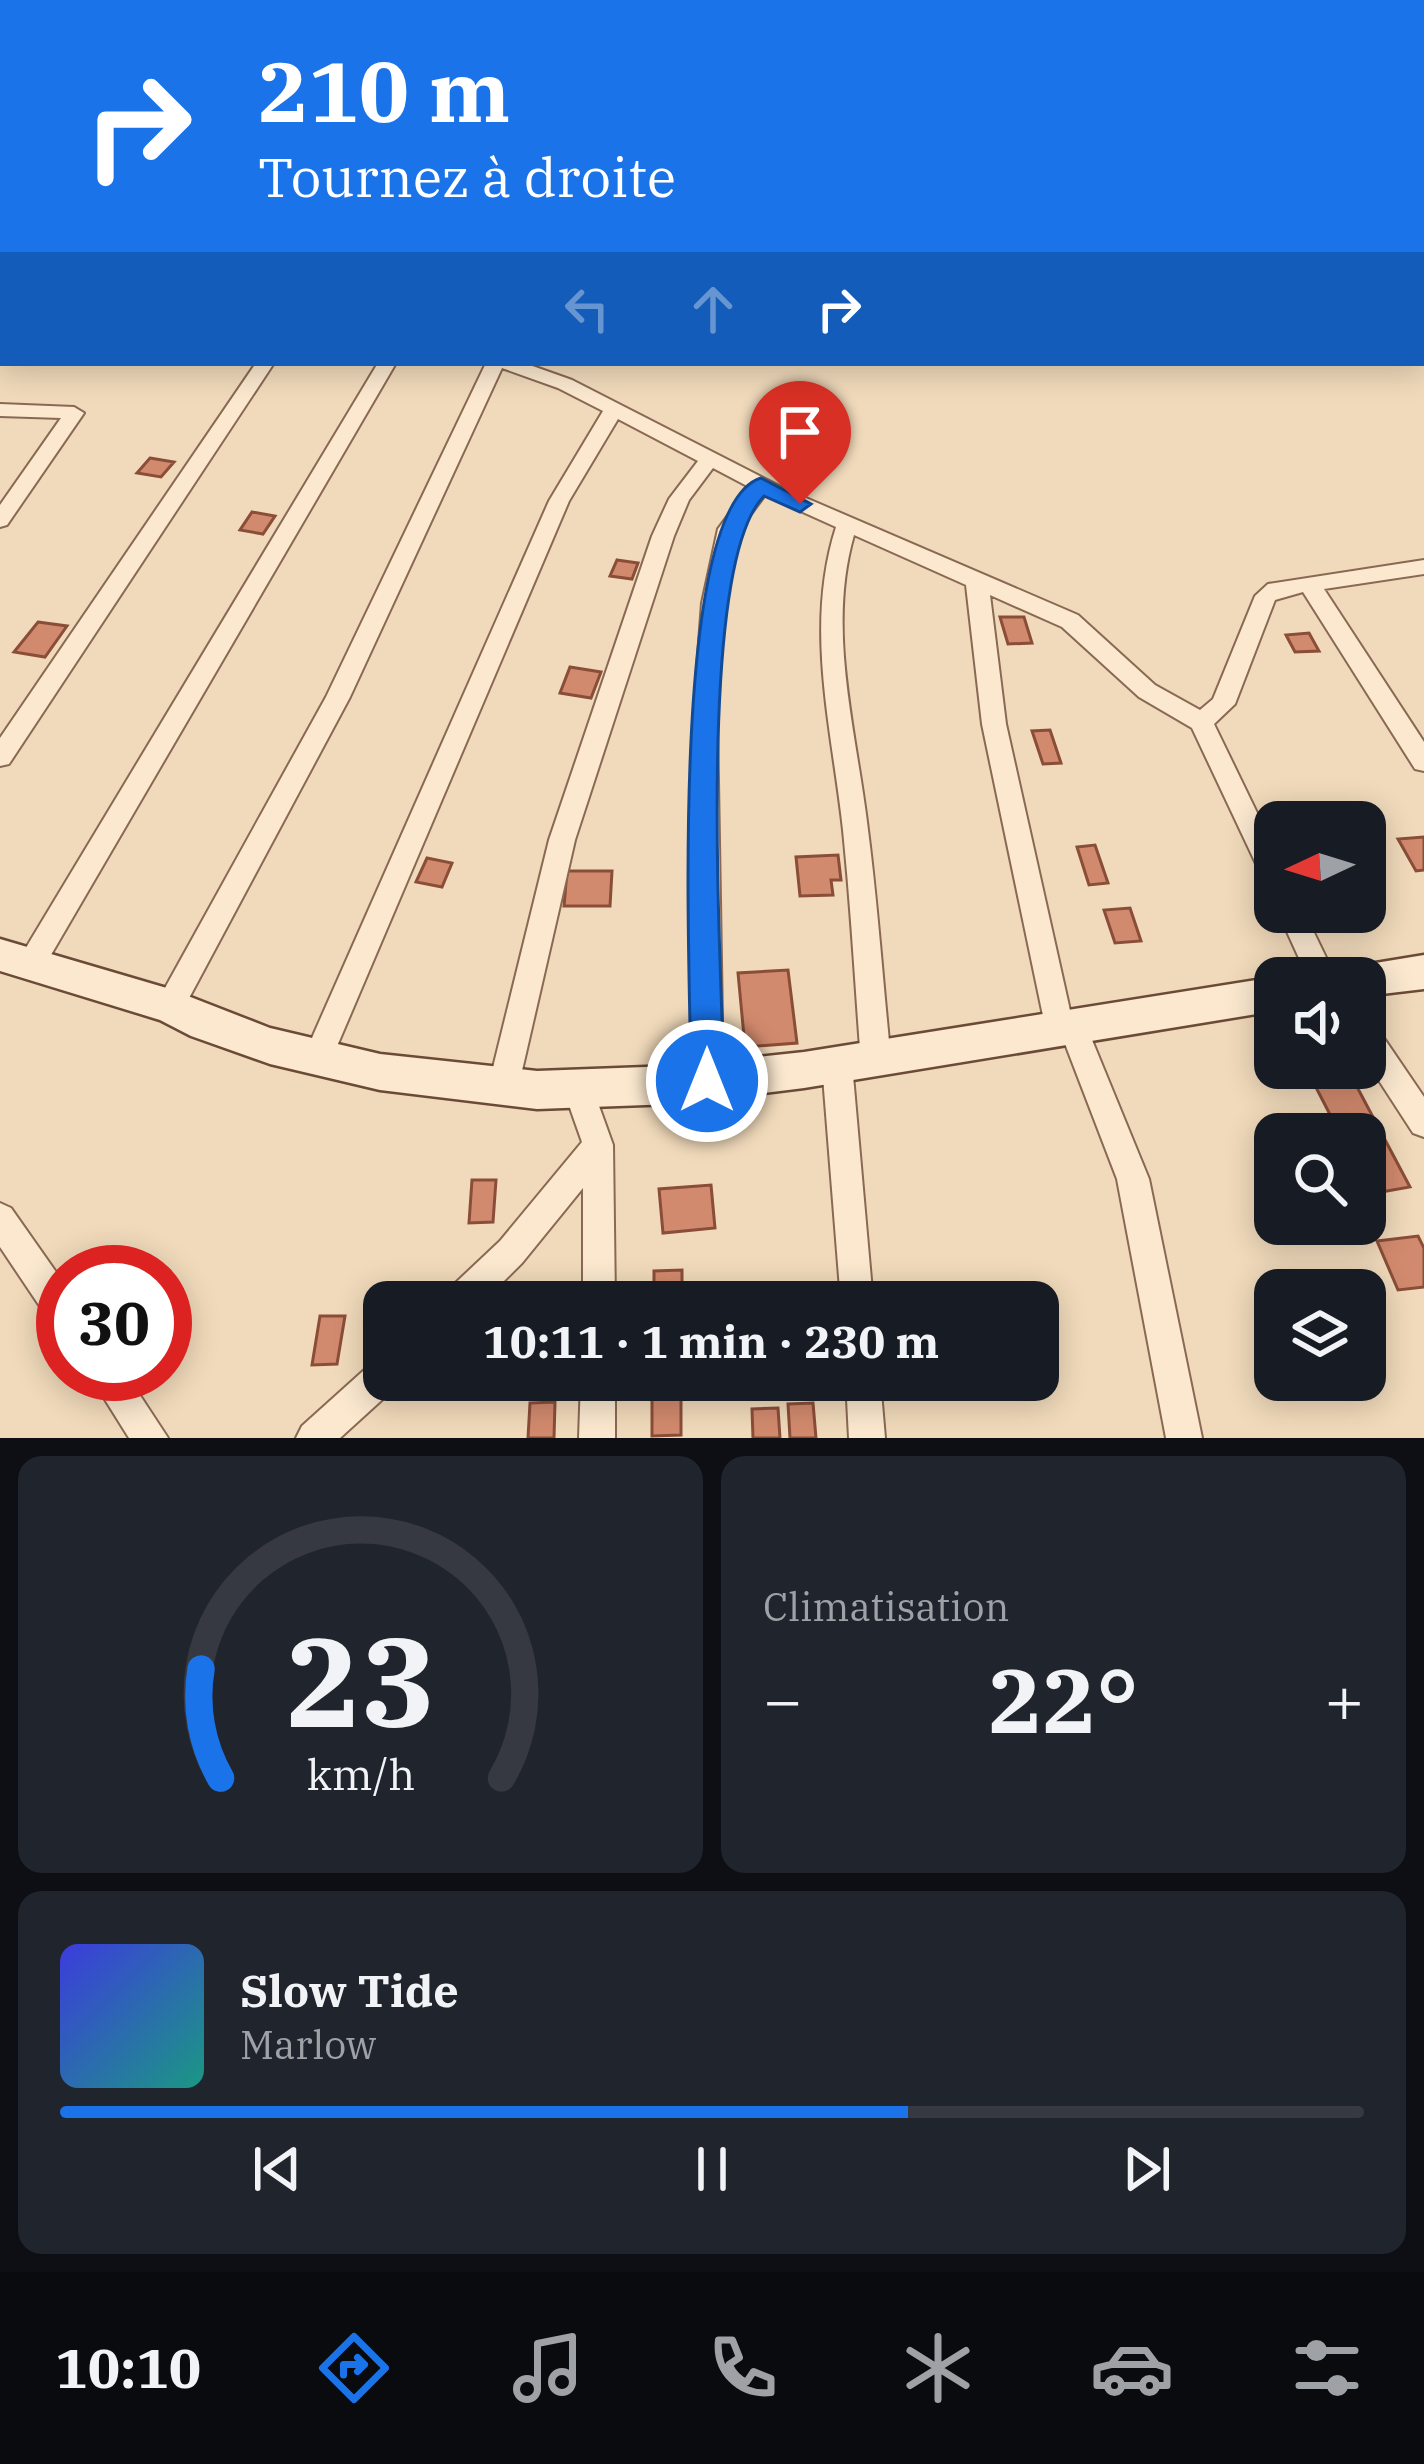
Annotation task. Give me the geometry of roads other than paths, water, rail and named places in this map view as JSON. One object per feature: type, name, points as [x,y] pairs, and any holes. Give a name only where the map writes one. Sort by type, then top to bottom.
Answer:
[{"type":"street","points":[[0,757],[264,366]]},
{"type":"street","points":[[386,366],[15,959],[170,1006],[205,1024],[270,1046],[380,1072],[503,1088],[579,1091],[857,1063],[1254,997]]},
{"type":"street","points":[[170,1006],[338,697],[494,366]]},
{"type":"street","points":[[521,366],[761,486],[1070,621],[1147,691],[1201,722],[1254,833]]},
{"type":"street","points":[[0,410],[74,413],[0,520]]},
{"type":"street","points":[[319,1056],[559,501],[613,411]]},
{"type":"street","points":[[503,1088],[547,894],[574,802],[663,536],[679,499],[708,461]]},
{"type":"street","points":[[707,1081],[705,721],[711,626],[729,529],[761,486]]},
{"type":"street","points":[[847,525],[836,552],[832,600],[838,705],[855,829],[856,1281]]},
{"type":"street","points":[[1201,722],[1223,704],[1266,596],[1276,589],[1424,567]]},
{"type":"street","points":[[977,580],[994,724],[1066,1028],[1133,1179],[1184,1438]]},
{"type":"street","points":[[1310,584],[1424,762]]},
{"type":"street","points":[[1386,977],[1424,972]]},
{"type":"street","points":[[1386,1066],[1424,1123]]},
{"type":"street","points":[[579,1091],[598,1145],[599,1281]]},
{"type":"street","points":[[481,1281],[598,1145]]},
{"type":"street","points":[[0,1220],[36,1272]]},
{"type":"street","points":[[314,1438],[363,1394]]},
{"type":"street","points":[[124,1401],[148,1437]]},
{"type":"street","points":[[597,1438],[598,1401]]},
{"type":"street","points":[[864,1401],[867,1438]]}]
